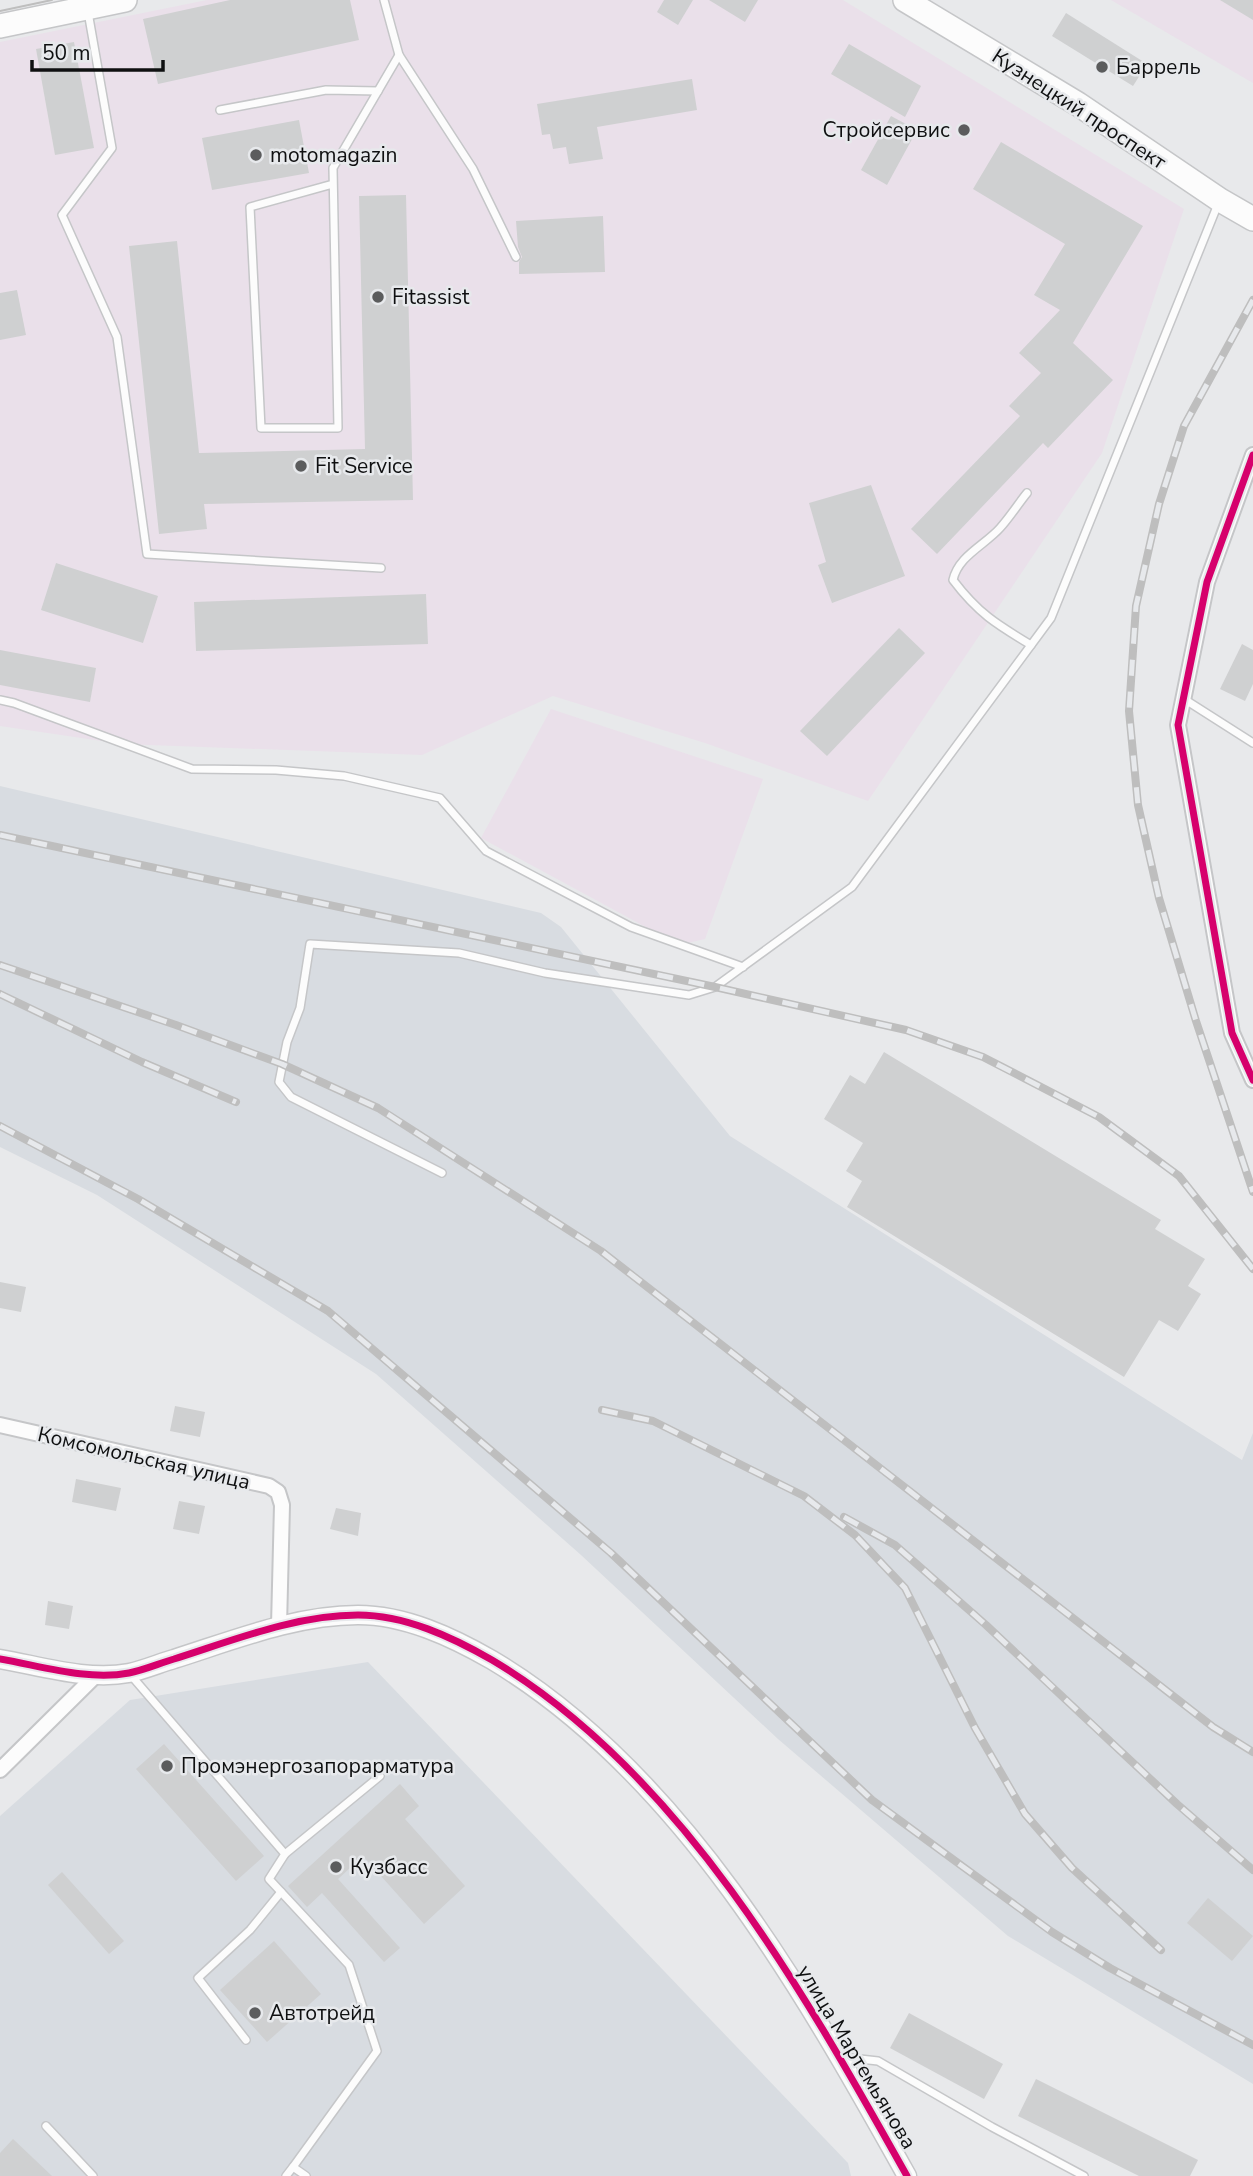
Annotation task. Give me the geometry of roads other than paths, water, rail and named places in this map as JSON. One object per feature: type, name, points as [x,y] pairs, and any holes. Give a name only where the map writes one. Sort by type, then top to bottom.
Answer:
[{"type":"main road","points":[[0,26],[125,0]]},
{"type":"main road","name":"Кузнецкий проспект","points":[[905,0],[1078,104],[1220,200],[1253,219]]},
{"type":"street","points":[[1253,456],[1207,582],[1178,724],[1232,1033],[1253,1080]]},
{"type":"street","name":"Комсомольская улица","points":[[0,1425],[268,1486],[278,1493],[282,1505],[279,1626]]},
{"type":"street","name":"улица Мартемьянова","points":[[0,1659],[96,1675],[129,1673],[279,1626],[355,1615],[395,1619],[470,1647],[551,1699],[586,1727],[624,1762],[665,1808],[724,1882],[840,2056],[907,2176]]},
{"type":"street","points":[[0,1770],[96,1675]]},
{"type":"lane","points":[[384,0],[399,55],[473,169],[516,257]]},
{"type":"lane","points":[[87,8],[112,148],[62,215],[117,337],[146,554],[381,568]]},
{"type":"lane","points":[[333,184],[250,207],[261,428],[338,428],[333,168],[399,55]]},
{"type":"lane","points":[[220,110],[326,90],[378,91]]},
{"type":"lane","points":[[442,1173],[291,1097],[279,1082],[287,1042],[300,1008],[310,944],[459,953],[545,973],[689,995],[715,987],[852,887],[1051,618],[1220,200]]},
{"type":"lane","points":[[1027,493],[999,530],[961,562],[953,580],[971,605],[1031,645]]},
{"type":"lane","points":[[1183,699],[1253,743]]},
{"type":"lane","points":[[0,700],[192,769],[276,770],[344,776],[440,798],[486,852],[631,928],[743,967]]},
{"type":"lane","points":[[129,1673],[285,1854]]},
{"type":"lane","points":[[286,2176],[377,2051],[349,1965],[269,1879],[285,1854],[380,1776]]},
{"type":"lane","points":[[246,2040],[198,1978],[250,1930],[281,1892]]},
{"type":"lane","points":[[840,2056],[878,2061],[1084,2176]]},
{"type":"lane","points":[[46,2126],[93,2176]]},
{"type":"lane","points":[[293,2166],[306,2176]]},
{"type":"tram line","points":[[0,11],[52,0]]},
{"type":"railway","points":[[1253,300],[1184,426],[1159,504],[1136,606],[1129,711],[1138,805],[1159,898],[1196,1021],[1253,1192]]},
{"type":"railway","points":[[0,835],[906,1030],[983,1057],[1099,1117],[1179,1176],[1253,1269]]},
{"type":"railway","points":[[0,965],[282,1064],[378,1108],[601,1251],[1213,1727],[1253,1752]]},
{"type":"railway","points":[[0,994],[142,1062],[236,1102]]},
{"type":"railway","points":[[0,1126],[138,1199],[328,1311],[611,1553],[872,1800],[1052,1932],[1110,1968],[1253,2045]]},
{"type":"railway","points":[[602,1410],[653,1421],[804,1496],[855,1535],[905,1588],[975,1728],[1025,1814],[1072,1868],[1161,1950]]},
{"type":"railway","points":[[844,1517],[895,1545],[986,1625],[1177,1804],[1253,1870]]},
{"type":"place","name":"Баррель","points":[[1102,67]]},
{"type":"place","name":"Стройсервис","points":[[964,130]]},
{"type":"place","name":"motomagazin","points":[[256,155]]},
{"type":"place","name":"Fitassist","points":[[378,297]]},
{"type":"place","name":"Fit Service","points":[[301,466]]},
{"type":"place","name":"Промэнергозапорарматура","points":[[167,1766]]},
{"type":"place","name":"Кузбасс","points":[[336,1867]]},
{"type":"place","name":"Автотрейд","points":[[255,2013]]}]
